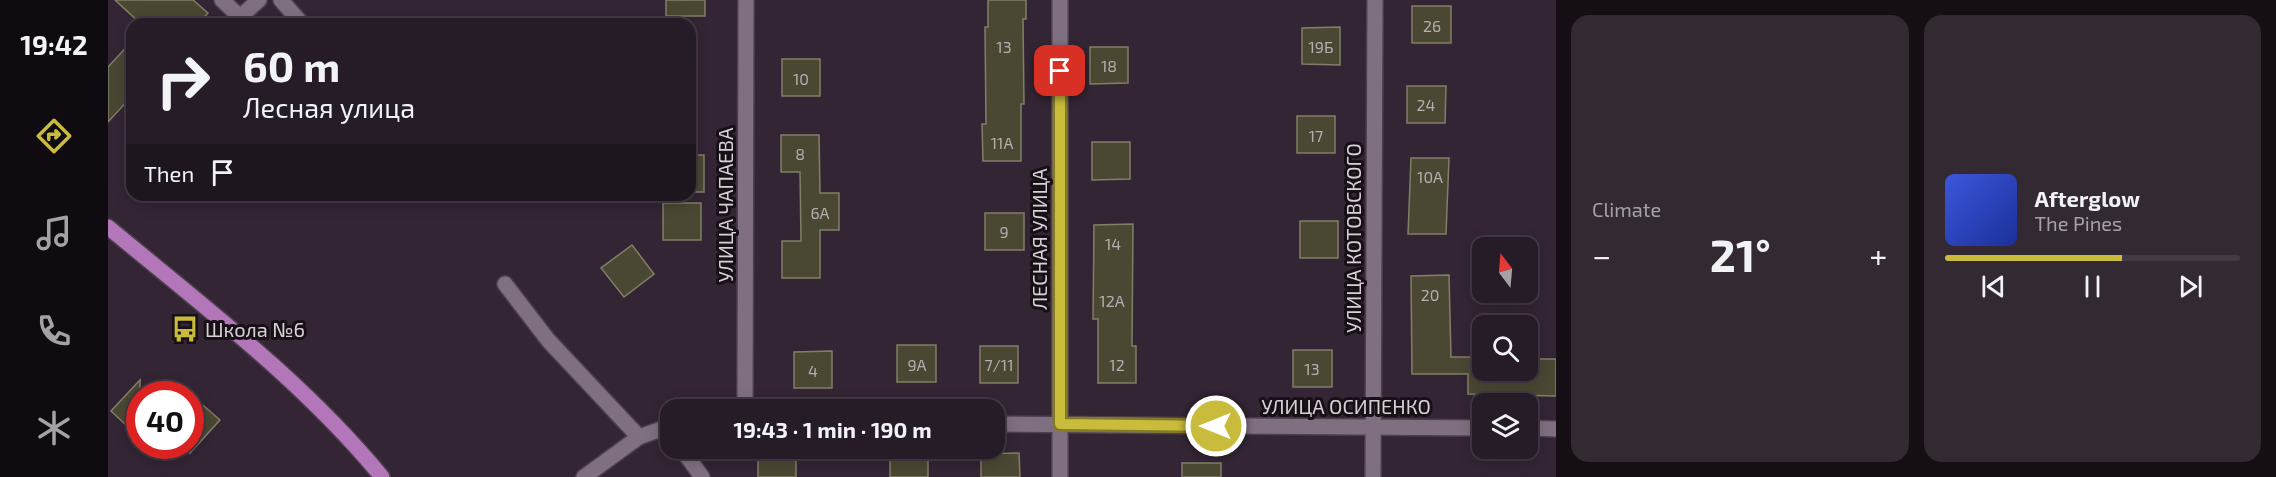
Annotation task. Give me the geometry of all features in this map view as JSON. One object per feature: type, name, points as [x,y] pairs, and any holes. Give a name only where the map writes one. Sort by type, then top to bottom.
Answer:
[{"type":"main road","points":[[108,227],[291,381],[330,417],[382,477]]},
{"type":"street","points":[[222,0],[240,16],[258,0]]},
{"type":"street","points":[[281,0],[297,18]]},
{"type":"street","name":"УЛИЦА ЧАПАЕВА","points":[[745,399],[746,0]]},
{"type":"street","name":"ЛЕСНАЯ УЛИЦА","points":[[1060,0],[1060,477]]},
{"type":"street","name":"УЛИЦА КОТОВСКОГО","points":[[1373,477],[1375,0]]},
{"type":"street","points":[[505,284],[548,340],[639,437]]},
{"type":"street","name":"УЛИЦА ОСИПЕНКО","points":[[1005,424],[1472,428]]},
{"type":"street","points":[[1538,428],[1556,429]]},
{"type":"street","points":[[584,477],[639,437],[660,431]]},
{"type":"street","points":[[689,459],[702,477]]},
{"type":"building","points":[[115,0],[193,0],[208,13],[203,18],[134,18]]},
{"type":"building","points":[[666,0],[705,0],[705,16],[666,16]]},
{"type":"building","points":[[988,0],[1026,0],[1026,19],[1023,19],[1024,104],[1021,104],[1021,161],[983,161],[982,124],[986,124],[985,27],[988,27]]},
{"type":"building","points":[[1412,6],[1451,6],[1451,43],[1412,43]]},
{"type":"building","points":[[1340,27],[1340,65],[1302,64],[1302,28]]},
{"type":"building","points":[[1090,47],[1128,47],[1128,83],[1090,84]]},
{"type":"building","points":[[126,48],[126,102],[108,122],[108,67]]},
{"type":"building","points":[[782,59],[820,59],[820,96],[782,96]]},
{"type":"building","points":[[1407,86],[1446,86],[1445,123],[1407,123]]},
{"type":"building","points":[[1297,116],[1335,116],[1335,153],[1297,153]]},
{"type":"building","points":[[781,135],[819,135],[820,193],[839,193],[839,230],[820,230],[820,278],[782,278],[782,241],[801,241],[800,172],[781,172]]},
{"type":"building","points":[[1092,142],[1130,142],[1130,179],[1092,180]]},
{"type":"building","points":[[696,155],[704,155],[704,192],[696,192]]},
{"type":"building","points":[[1411,158],[1449,158],[1446,234],[1408,234]]},
{"type":"building","points":[[663,203],[701,203],[701,240],[663,240]]},
{"type":"building","points":[[985,213],[1024,213],[1024,250],[985,250]]},
{"type":"building","points":[[1300,221],[1338,221],[1338,258],[1300,258]]},
{"type":"building","points":[[1133,224],[1132,346],[1136,346],[1136,383],[1098,383],[1098,319],[1093,319],[1094,225]]},
{"type":"building","points":[[632,245],[654,274],[624,297],[601,268]]},
{"type":"building","points":[[1449,275],[1451,357],[1472,357],[1472,381],[1538,381],[1538,359],[1556,359],[1556,396],[1538,396],[1538,393],[1468,394],[1468,374],[1412,374],[1411,276]]},
{"type":"building","points":[[897,345],[936,345],[936,382],[897,382]]},
{"type":"building","points":[[980,346],[1018,346],[1018,383],[980,383]]},
{"type":"building","points":[[1293,350],[1332,350],[1332,387],[1293,387]]},
{"type":"building","points":[[832,351],[832,388],[794,388],[794,352]]},
{"type":"building","points":[[126,395],[126,425],[111,411]]},
{"type":"building","points":[[204,406],[220,420],[204,438]]},
{"type":"building","points":[[1005,453],[1019,453],[1020,477],[981,477],[981,459],[1005,459]]},
{"type":"building","points":[[758,459],[796,459],[796,477],[758,477]]},
{"type":"building","points":[[890,459],[928,459],[928,477],[890,477]]},
{"type":"building","points":[[1182,463],[1221,463],[1221,477],[1182,477]]},
{"type":"place","name":"Школа №6","points":[[185,329]]},
{"type":"route","points":[[1060,71],[1060,424],[1216,426]]}]
